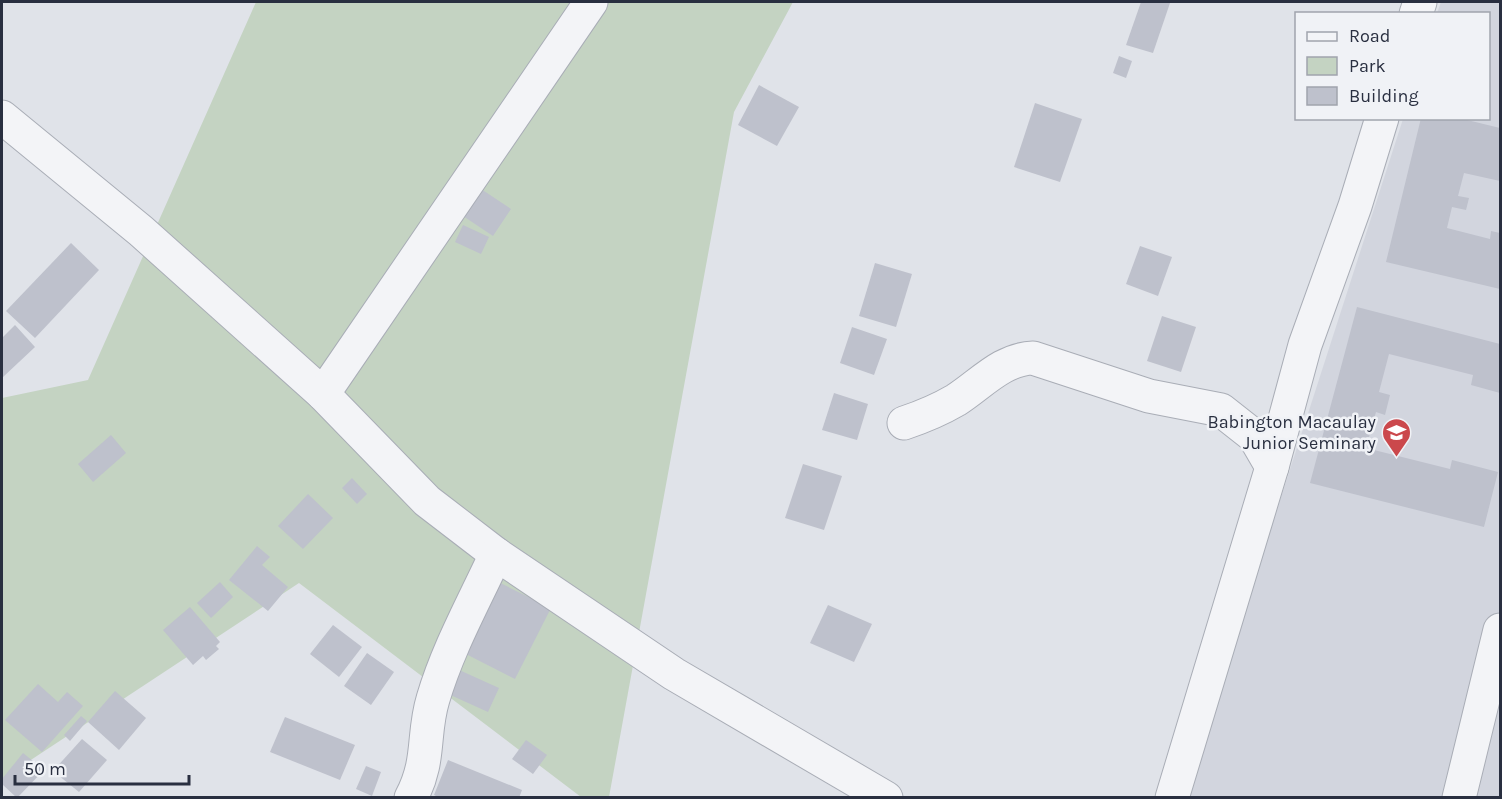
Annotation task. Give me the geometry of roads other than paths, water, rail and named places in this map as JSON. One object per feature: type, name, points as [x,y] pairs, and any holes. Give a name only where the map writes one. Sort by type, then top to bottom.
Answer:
[{"type":"street","points":[[323,394],[591,2]]},
{"type":"street","points":[[2,117],[141,231],[323,394],[427,501],[496,554],[674,674],[886,798]]},
{"type":"street","points":[[1172,798],[1272,467],[1305,345],[1381,120]]},
{"type":"street","points":[[904,423],[930,414],[957,400],[1018,358],[1033,358],[1149,396],[1221,410],[1254,436],[1272,467]]},
{"type":"street","points":[[411,798],[426,758],[430,710],[442,668],[496,554]]},
{"type":"street","points":[[1459,798],[1500,630]]},
{"type":"place","name":"Babington Macaulay Junior Seminary","points":[[1397,458]]}]
